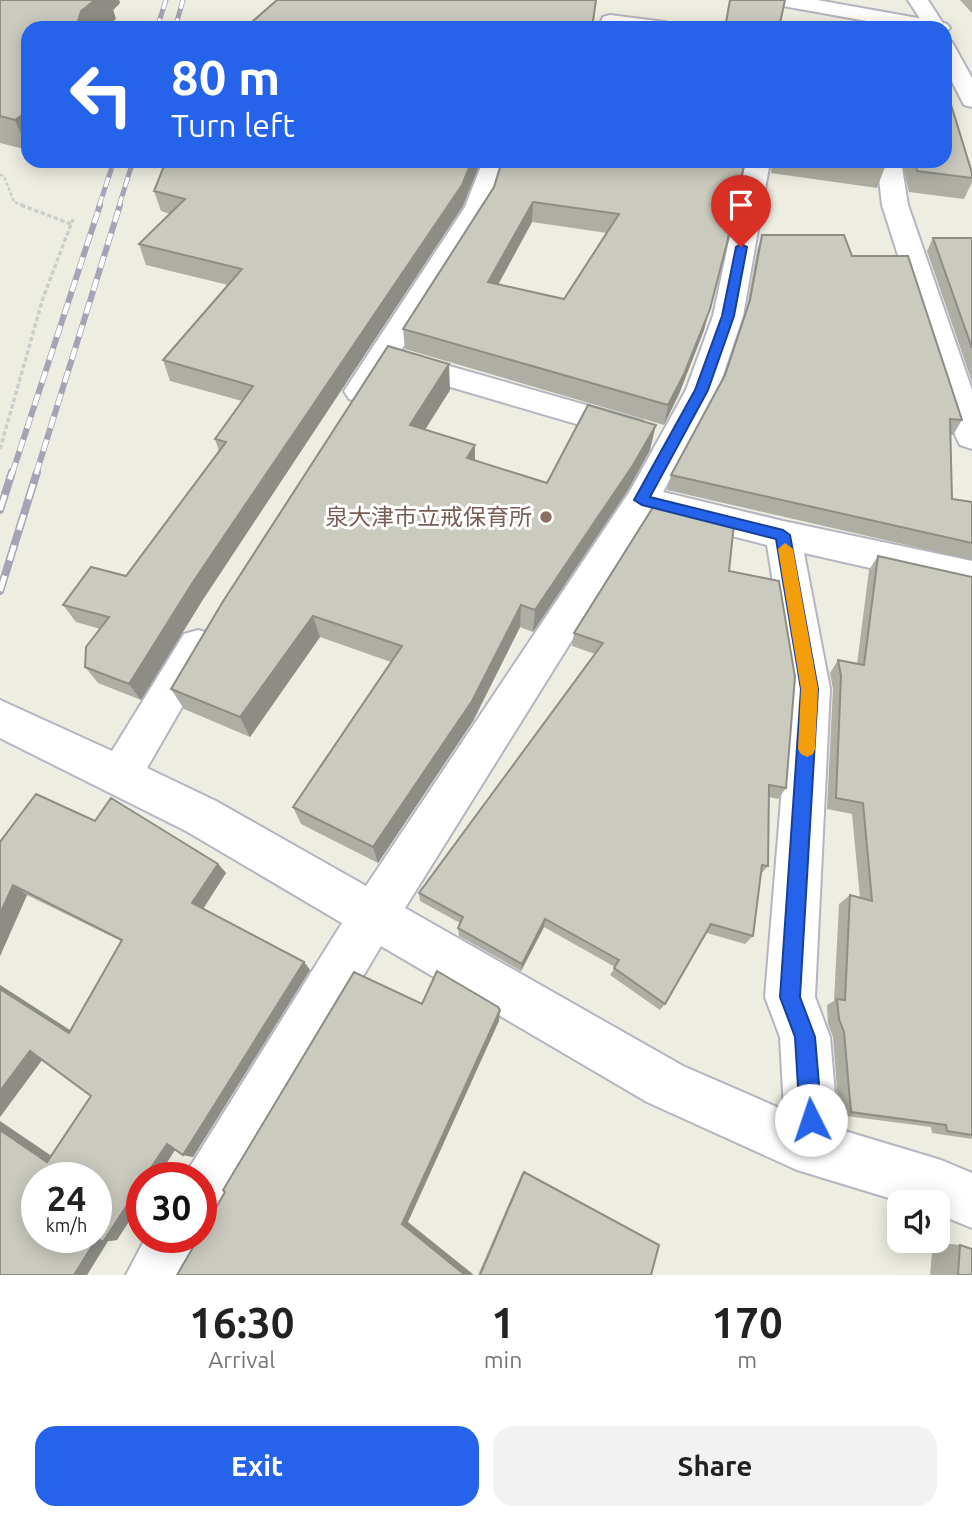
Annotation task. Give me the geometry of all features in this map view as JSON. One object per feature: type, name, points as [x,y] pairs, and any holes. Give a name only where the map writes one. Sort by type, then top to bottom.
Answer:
[{"type":"street","points":[[918,0],[935,21]]},
{"type":"street","points":[[782,5],[881,21]]},
{"type":"street","points":[[952,70],[972,100]]},
{"type":"street","points":[[345,413],[478,207],[492,168]]},
{"type":"street","points":[[217,1173],[373,916],[642,500],[702,390],[728,316],[757,168]]},
{"type":"street","points":[[890,168],[895,205],[972,437]]},
{"type":"street","points":[[382,356],[673,442]]},
{"type":"street","points":[[642,500],[783,535],[972,576]]},
{"type":"street","points":[[783,535],[810,689],[790,997],[805,1037],[813,1148]]},
{"type":"street","points":[[120,776],[211,624]]},
{"type":"street","points":[[0,718],[201,816],[665,1084],[797,1143],[941,1187],[972,1201]]},
{"type":"street","points":[[155,1275],[168,1253]]},
{"type":"path","points":[[0,175],[5,176],[13,202],[72,222],[43,298],[0,449]]},
{"type":"building","points":[[0,0],[95,0],[81,11],[78,21],[21,21],[21,116],[15,120],[0,116]]},
{"type":"building","points":[[277,0],[596,0],[593,21],[253,21]]},
{"type":"building","points":[[730,0],[785,0],[780,21],[726,21]]},
{"type":"building","points":[[952,108],[972,178],[917,171],[916,168],[952,168]]},
{"type":"building","points":[[163,168],[469,168],[462,185],[193,582],[129,684],[85,667],[86,647],[109,617],[63,605],[91,567],[126,576],[226,442],[215,439],[253,386],[163,360],[242,269],[139,244],[185,199],[154,191]]},
{"type":"building","points":[[500,168],[743,168],[710,309],[684,374],[668,405],[403,329],[494,187]],"holes":[[[533,202],[619,214],[564,299],[488,282]]]},
{"type":"building","points":[[762,235],[844,235],[852,256],[908,256],[962,420],[950,419],[952,499],[972,502],[972,543],[671,475],[725,375],[750,300]]},
{"type":"building","points":[[933,238],[972,238],[972,348]]},
{"type":"building","points":[[388,346],[449,364],[410,425],[475,445],[467,458],[547,483],[588,405],[656,425],[633,465],[535,610],[521,605],[472,701],[373,847],[293,807],[402,646],[313,616],[240,717],[171,689],[222,603]]},
{"type":"building","points":[[655,504],[734,524],[729,571],[779,581],[795,677],[786,788],[769,785],[768,866],[762,865],[753,936],[711,924],[665,1004],[614,968],[619,960],[545,919],[522,964],[458,928],[463,917],[419,893],[603,643],[574,633]]},
{"type":"building","points":[[878,556],[972,577],[972,1135],[947,1131],[946,1125],[851,1112],[844,1032],[839,1019],[837,999],[845,1000],[850,895],[872,901],[863,803],[836,798],[841,676],[838,660],[864,665]]},
{"type":"building","points":[[36,794],[95,821],[111,798],[218,864],[192,903],[304,962],[183,1155],[167,1144],[155,1162],[126,1162],[126,1207],[112,1228],[112,1162],[47,1162],[91,1096],[30,1051],[0,1091],[0,989],[69,1033],[122,940],[13,885],[0,914],[0,842]]},
{"type":"building","points":[[437,971],[500,1010],[402,1224],[465,1275],[177,1275],[190,1253],[217,1253],[217,1206],[225,1192],[223,1190],[354,972],[422,1004]]},
{"type":"building","points":[[0,1130],[47,1162],[21,1162],[21,1253],[88,1253],[74,1275],[0,1275]]},
{"type":"building","points":[[524,1172],[659,1245],[651,1275],[480,1275]]},
{"type":"building","points":[[960,1245],[972,1249],[972,1275],[958,1275]]},
{"type":"railway","points":[[159,21],[166,0]]},
{"type":"railway","points":[[177,21],[183,0]]},
{"type":"railway","points":[[99,206],[112,168]]},
{"type":"railway","points":[[119,206],[131,168]]},
{"type":"railway","points":[[12,474],[100,205]]},
{"type":"railway","points":[[36,474],[120,205]]},
{"type":"railway","points":[[0,510],[12,472]]},
{"type":"railway","points":[[0,591],[37,472]]},
{"type":"slow traffic","points":[[785,549],[810,689],[807,749]]},
{"type":"place","name":"泉大津市立戒保育所","points":[[546,517]]},
{"type":"route","points":[[741,247],[728,316],[702,390],[642,500],[783,535],[810,689],[790,997],[805,1037],[811,1120]]}]
